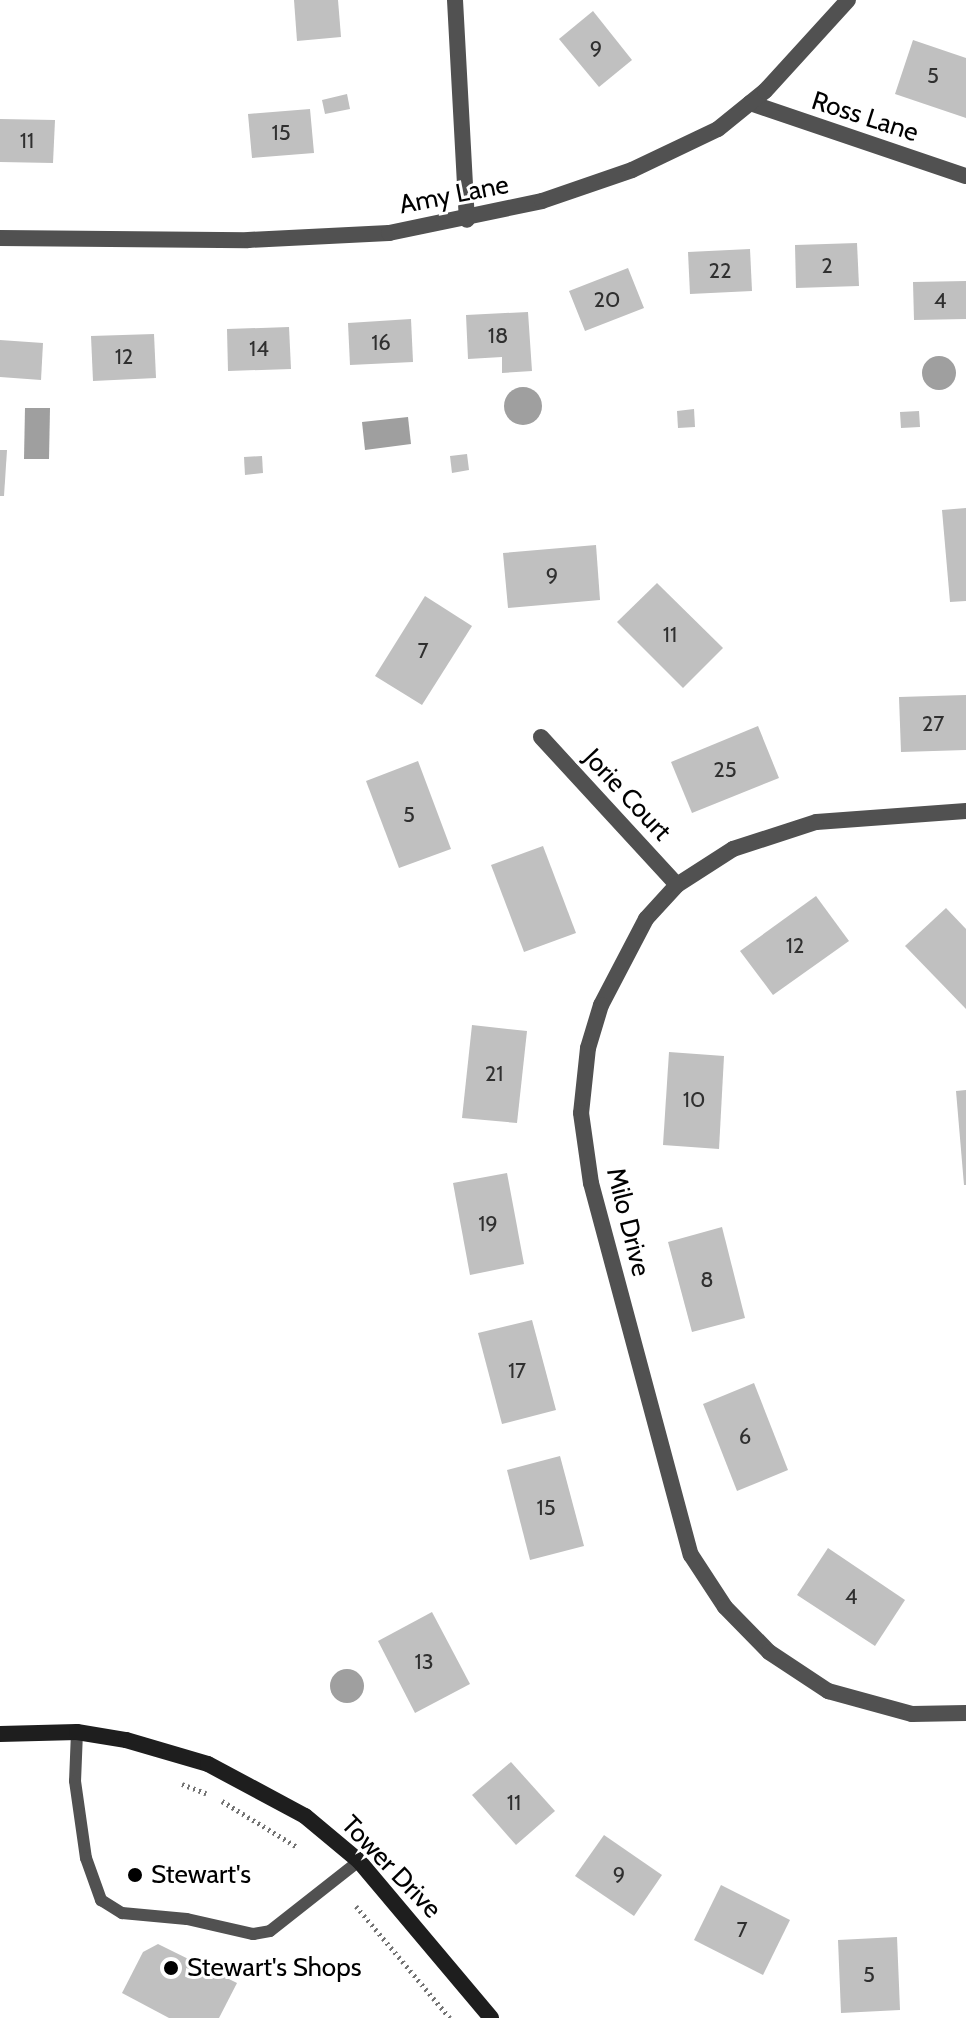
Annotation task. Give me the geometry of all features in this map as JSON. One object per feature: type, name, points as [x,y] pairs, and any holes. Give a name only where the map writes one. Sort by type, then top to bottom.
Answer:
[{"type":"street","points":[[455,0],[467,220]]},
{"type":"street","name":"Amy Lane","points":[[0,238],[248,240],[389,233],[467,220],[632,170],[718,129],[750,103],[848,0]]},
{"type":"street","name":"Ross Lane","points":[[750,103],[966,176]]},
{"type":"street","name":"Jorie Court","points":[[541,737],[677,885]]},
{"type":"street","name":"Milo Drive","points":[[966,811],[816,822],[733,849],[677,885],[646,919],[601,1005],[588,1048],[581,1113],[591,1183],[691,1555],[725,1607],[769,1652],[828,1691],[912,1714],[966,1713]]},
{"type":"street","name":"Tower Drive","points":[[0,1734],[77,1732],[208,1764],[305,1816],[359,1861],[491,2018]]},
{"type":"lane","points":[[77,1732],[75,1781],[86,1858],[101,1900],[122,1913],[187,1919],[253,1934],[270,1931],[359,1861]]},
{"type":"path","points":[[177,1782],[203,1791],[297,1847]]},
{"type":"path","points":[[356,1906],[450,2018]]},
{"type":"shaded area","points":[[939,356],[951,361],[956,373],[951,385],[939,390],[927,385],[922,373],[927,361]]},
{"type":"shaded area","points":[[523,387],[537,392],[542,406],[537,420],[523,425],[509,420],[504,406],[509,392]]},
{"type":"shaded area","points":[[25,408],[50,408],[49,459],[24,459]]},
{"type":"shaded area","points":[[408,417],[411,444],[365,450],[362,422]]},
{"type":"shaded area","points":[[347,1669],[359,1674],[364,1686],[359,1698],[347,1703],[335,1698],[330,1686],[335,1674]]},
{"type":"building","points":[[294,0],[338,0],[341,37],[297,41]]},
{"type":"building","points":[[593,11],[632,60],[599,87],[559,39]]},
{"type":"building","points":[[913,40],[966,58],[966,118],[895,94]]},
{"type":"building","points":[[347,94],[350,109],[325,114],[322,100]]},
{"type":"building","points":[[310,109],[314,153],[252,158],[248,114]]},
{"type":"building","points":[[0,119],[55,120],[53,163],[0,162]]},
{"type":"building","points":[[857,243],[859,286],[796,288],[795,245]]},
{"type":"building","points":[[750,249],[752,291],[690,294],[688,252]]},
{"type":"building","points":[[628,268],[644,308],[585,331],[569,291]]},
{"type":"building","points":[[966,281],[966,319],[914,320],[913,282]]},
{"type":"building","points":[[528,312],[532,371],[502,373],[502,357],[468,359],[466,315]]},
{"type":"building","points":[[411,319],[413,362],[350,365],[348,323]]},
{"type":"building","points":[[289,327],[291,369],[228,371],[227,329]]},
{"type":"building","points":[[154,334],[156,378],[93,381],[91,336]]},
{"type":"building","points":[[0,340],[43,343],[41,380],[0,377]]},
{"type":"building","points":[[694,409],[695,427],[678,428],[677,411]]},
{"type":"building","points":[[919,411],[920,427],[901,428],[900,412]]},
{"type":"building","points":[[0,450],[7,450],[4,496],[0,496]]},
{"type":"building","points":[[467,454],[469,470],[452,473],[450,456]]},
{"type":"building","points":[[262,456],[263,473],[245,475],[244,457]]},
{"type":"building","points":[[966,508],[966,601],[950,602],[942,510]]},
{"type":"building","points":[[596,545],[600,600],[508,608],[503,553]]},
{"type":"building","points":[[657,583],[723,648],[683,688],[617,622]]},
{"type":"building","points":[[425,596],[472,626],[422,705],[375,676]]},
{"type":"building","points":[[966,695],[966,750],[901,752],[899,697]]},
{"type":"building","points":[[758,726],[779,778],[692,813],[671,762]]},
{"type":"building","points":[[418,761],[451,849],[399,868],[366,781]]},
{"type":"building","points":[[543,846],[576,933],[524,952],[491,865]]},
{"type":"building","points":[[816,896],[849,941],[773,995],[740,951]]},
{"type":"building","points":[[946,908],[966,929],[966,1009],[905,946]]},
{"type":"building","points":[[472,1025],[527,1031],[517,1123],[462,1118]]},
{"type":"building","points":[[669,1052],[724,1056],[719,1149],[663,1145]]},
{"type":"building","points":[[966,1090],[966,1185],[964,1185],[956,1091]]},
{"type":"building","points":[[507,1173],[524,1264],[470,1275],[453,1183]]},
{"type":"building","points":[[722,1227],[745,1318],[692,1332],[668,1242]]},
{"type":"building","points":[[532,1320],[556,1410],[502,1424],[478,1333]]},
{"type":"building","points":[[754,1383],[788,1470],[737,1491],[703,1404]]},
{"type":"building","points":[[560,1456],[584,1546],[530,1560],[507,1470]]},
{"type":"building","points":[[828,1548],[905,1600],[875,1646],[797,1595]]},
{"type":"building","points":[[432,1612],[470,1684],[415,1713],[378,1641]]},
{"type":"building","points":[[511,1762],[555,1811],[516,1845],[472,1795]]},
{"type":"building","points":[[604,1835],[662,1875],[634,1916],[575,1876]]},
{"type":"building","points":[[721,1885],[790,1920],[763,1975],[694,1940]]},
{"type":"building","points":[[897,1937],[900,2010],[841,2013],[838,1940]]},
{"type":"building","name":"Stewart's Shops","points":[[158,1944],[237,1983],[219,2018],[169,2018],[122,1993],[143,1952]]},
{"type":"place","name":"Stewart's","points":[[135,1875]]},
{"type":"place","name":"Stewart's Shops","points":[[171,1968]]}]
